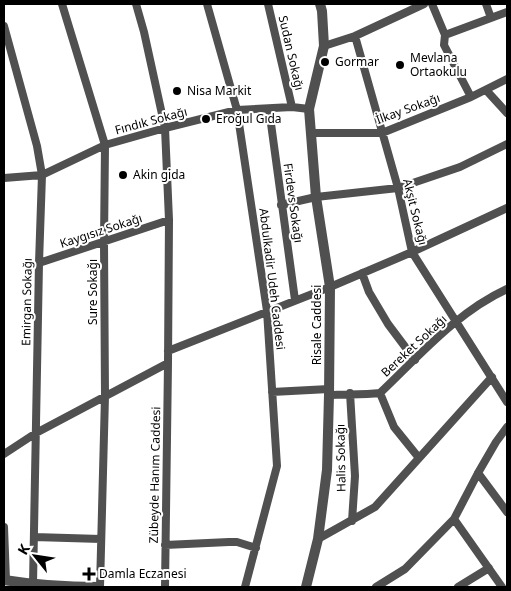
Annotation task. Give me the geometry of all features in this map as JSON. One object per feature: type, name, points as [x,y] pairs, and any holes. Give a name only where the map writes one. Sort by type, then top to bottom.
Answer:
[{"type":"street","name":"Sure Sokağı","points":[[62,4],[105,145],[105,396],[100,587]]},
{"type":"street","name":"Zübeyde Hanım Caddesi","points":[[136,4],[165,128],[170,220],[165,587]]},
{"type":"street","name":"Abdulkadir Udeh Caddesi","points":[[206,4],[237,110],[267,312],[277,466],[245,587]]},
{"type":"street","name":"Sudan Sokağı","points":[[268,4],[292,107]]},
{"type":"street","points":[[324,46],[356,36],[424,4]]},
{"type":"street","points":[[432,4],[445,35],[444,45],[471,97]]},
{"type":"street","points":[[486,4],[491,18]]},
{"type":"street","name":"Risale Caddesi","points":[[306,587],[318,540],[327,470],[330,287],[316,197],[309,109],[324,46],[322,6]]},
{"type":"street","points":[[445,35],[507,13]]},
{"type":"street","name":"Emirgan Sokağı","points":[[4,26],[37,146],[42,175],[34,537],[37,585]]},
{"type":"street","name":"Akşit Sokağı","points":[[356,36],[398,188],[412,252],[507,402]]},
{"type":"street","name":"İlkay Sokağı","points":[[311,132],[382,133],[471,97],[507,79]]},
{"type":"street","points":[[486,90],[507,113]]},
{"type":"street","name":"Fındık Sokağı","points":[[4,178],[42,175],[105,145],[237,110],[292,107],[309,109]]},
{"type":"street","name":"Firdevs Sokağı","points":[[269,109],[295,300]]},
{"type":"street","points":[[281,205],[316,197],[398,188],[460,167],[507,144]]},
{"type":"street","points":[[168,350],[330,287],[507,208]]},
{"type":"street","name":"Kaygısız Sokağı","points":[[39,263],[170,220]]},
{"type":"street","points":[[362,273],[370,292],[388,324],[415,360]]},
{"type":"street","name":"Bereket Sokağı","points":[[272,392],[329,392],[364,395],[380,393],[456,321],[497,293],[507,289]]},
{"type":"street","points":[[4,454],[36,433],[168,363]]},
{"type":"street","points":[[318,540],[376,507],[492,377]]},
{"type":"street","points":[[380,393],[394,427],[419,458]]},
{"type":"street","name":"Halis Sokağı","points":[[350,394],[355,476],[352,521]]},
{"type":"street","points":[[376,587],[405,569],[454,519],[478,473],[507,427]]},
{"type":"street","points":[[478,473],[507,512]]},
{"type":"street","points":[[454,519],[502,587]]},
{"type":"street","points":[[4,527],[5,580],[37,585],[100,587]]},
{"type":"street","points":[[34,537],[101,539]]},
{"type":"street","points":[[166,545],[237,542],[256,548]]},
{"type":"street","points":[[458,587],[488,568]]},
{"type":"place","name":"Gormar","points":[[325,62]]},
{"type":"place","name":"Mevlana Ortaokulu","points":[[400,65]]},
{"type":"place","name":"Nisa Markit","points":[[177,91]]},
{"type":"place","name":"Eroğul Gıda","points":[[206,119]]},
{"type":"place","name":"Akin gida","points":[[123,175]]},
{"type":"place","name":"Damla Eczanesi","points":[[89,574]]}]
